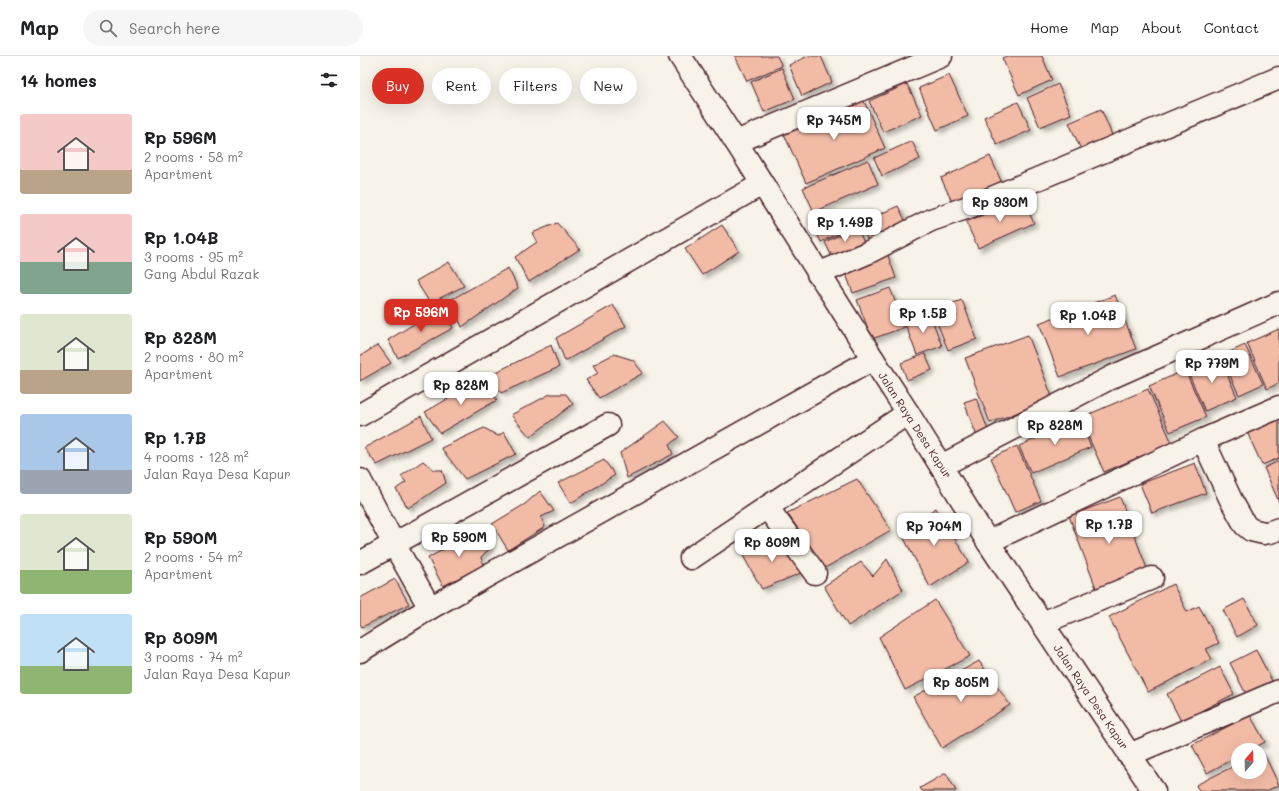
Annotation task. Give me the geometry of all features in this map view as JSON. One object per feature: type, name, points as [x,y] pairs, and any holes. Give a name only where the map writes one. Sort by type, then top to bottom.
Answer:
[{"type":"street","name":"Jalan Raya Desa Kapur","points":[[680,56],[908,413],[988,542],[1129,755],[1148,789]]},
{"type":"street","points":[[736,142],[941,56]]},
{"type":"street","points":[[818,274],[867,253],[931,220],[980,203],[1279,78]]},
{"type":"street","points":[[360,415],[762,184]]},
{"type":"street","points":[[941,466],[1112,377],[1279,303]]},
{"type":"street","points":[[360,651],[430,608],[873,360]]},
{"type":"street","points":[[988,542],[1203,440],[1279,407]]},
{"type":"street","points":[[691,558],[908,413]]},
{"type":"street","points":[[360,563],[608,425]]},
{"type":"street","points":[[1203,440],[1231,500],[1245,525],[1251,530],[1264,533],[1279,528]]},
{"type":"street","points":[[360,480],[430,608]]},
{"type":"street","points":[[767,507],[815,573]]},
{"type":"street","points":[[1042,623],[1152,578]]},
{"type":"street","points":[[1129,755],[1279,691]]},
{"type":"building","points":[[735,56],[777,56],[782,66],[747,81]]},
{"type":"building","points":[[808,56],[821,56],[832,82],[802,96],[789,65]]},
{"type":"building","points":[[1007,56],[1042,56],[1052,80],[1019,95],[1002,58]]},
{"type":"building","points":[[782,68],[795,99],[764,112],[751,82]]},
{"type":"building","points":[[949,75],[968,116],[937,130],[919,88]]},
{"type":"building","points":[[907,84],[922,115],[883,132],[869,101]]},
{"type":"building","points":[[1058,84],[1071,114],[1040,127],[1027,98]]},
{"type":"building","points":[[863,99],[885,148],[806,183],[784,134]]},
{"type":"building","points":[[1018,102],[1031,130],[997,145],[984,117]]},
{"type":"building","points":[[1101,109],[1115,142],[1084,156],[1069,123]]},
{"type":"building","points":[[912,141],[920,159],[882,176],[874,158]]},
{"type":"building","points":[[990,156],[1002,183],[953,204],[941,178]]},
{"type":"building","points":[[868,160],[878,184],[814,212],[803,188]]},
{"type":"building","points":[[1022,198],[1034,223],[978,248],[966,222]]},
{"type":"building","points":[[898,206],[908,226],[869,243],[860,223]]},
{"type":"building","points":[[848,210],[855,226],[821,242],[813,226]]},
{"type":"building","points":[[557,223],[580,249],[529,282],[515,257],[537,242],[532,233]]},
{"type":"building","points":[[722,225],[739,251],[702,275],[685,249]]},
{"type":"building","points":[[857,227],[865,245],[833,259],[825,242]]},
{"type":"building","points":[[886,250],[896,278],[853,293],[843,266]]},
{"type":"building","points":[[449,262],[464,286],[430,303],[416,281]]},
{"type":"building","points":[[508,268],[518,288],[462,327],[450,300]]},
{"type":"building","points":[[890,288],[905,327],[872,339],[857,300]]},
{"type":"building","points":[[1115,295],[1136,349],[1060,377],[1039,323]]},
{"type":"building","points":[[962,300],[977,339],[948,350],[932,310]]},
{"type":"building","points":[[613,305],[626,326],[565,361],[556,338]]},
{"type":"building","points":[[441,307],[453,328],[398,358],[388,340]]},
{"type":"building","points":[[929,312],[942,346],[917,355],[904,321]]},
{"type":"building","points":[[1279,329],[1279,383],[1267,389],[1247,343]]},
{"type":"building","points":[[1028,335],[1053,399],[990,423],[965,358]]},
{"type":"building","points":[[378,345],[391,363],[360,381],[360,356]]},
{"type":"building","points":[[551,345],[559,367],[501,393],[490,375]]},
{"type":"building","points":[[1245,345],[1263,384],[1239,395],[1221,356]]},
{"type":"building","points":[[614,354],[633,360],[643,373],[599,398],[586,380],[598,373],[593,365]]},
{"type":"building","points":[[925,354],[932,370],[907,380],[901,363]]},
{"type":"building","points":[[1219,356],[1237,397],[1205,411],[1187,370]]},
{"type":"building","points":[[1185,370],[1206,417],[1170,432],[1149,386]]},
{"type":"building","points":[[484,378],[497,400],[440,433],[425,412]]},
{"type":"building","points":[[1148,389],[1172,443],[1104,472],[1080,418]]},
{"type":"building","points":[[550,394],[566,394],[573,404],[530,437],[511,415]]},
{"type":"building","points":[[976,398],[990,435],[978,439],[964,402]]},
{"type":"building","points":[[421,416],[431,438],[377,465],[364,448]]},
{"type":"building","points":[[1278,419],[1279,458],[1262,465],[1247,432]]},
{"type":"building","points":[[1079,420],[1091,447],[1031,473],[1019,446]]},
{"type":"building","points":[[665,421],[679,437],[669,445],[673,454],[627,478],[620,453]]},
{"type":"building","points":[[484,428],[498,436],[504,432],[516,454],[465,479],[441,448]]},
{"type":"building","points":[[1017,446],[1041,501],[1015,512],[991,458]]},
{"type":"building","points":[[604,460],[615,475],[571,503],[558,483]]},
{"type":"building","points":[[423,461],[434,470],[442,470],[446,483],[408,508],[396,489],[406,482],[401,476]]},
{"type":"building","points":[[1279,461],[1279,502],[1264,468]]},
{"type":"building","points":[[1195,463],[1206,493],[1152,513],[1140,484]]},
{"type":"building","points":[[857,479],[891,530],[825,568],[787,513]]},
{"type":"building","points":[[540,491],[554,511],[541,517],[545,527],[508,550],[492,524],[525,504]]},
{"type":"building","points":[[1120,497],[1149,574],[1098,593],[1069,516]]},
{"type":"building","points":[[936,508],[969,562],[930,587],[900,531]]},
{"type":"building","points":[[476,531],[490,548],[481,557],[483,566],[443,586],[428,558]]},
{"type":"building","points":[[782,535],[801,573],[762,589],[742,554]]},
{"type":"building","points":[[887,559],[903,590],[848,626],[824,586],[861,562],[873,576]]},
{"type":"building","points":[[395,579],[409,604],[362,627],[360,624],[360,598]]},
{"type":"building","points":[[1173,584],[1187,612],[1199,606],[1219,643],[1206,649],[1212,659],[1148,692],[1109,617]]},
{"type":"building","points":[[1244,599],[1258,625],[1237,637],[1223,610]]},
{"type":"building","points":[[935,600],[970,656],[905,690],[879,637]]},
{"type":"building","points":[[1256,650],[1272,681],[1246,694],[1230,663]]},
{"type":"building","points":[[979,661],[1010,705],[942,748],[913,697]]},
{"type":"building","points":[[1220,667],[1234,694],[1181,721],[1167,694]]},
{"type":"building","points":[[1250,715],[1265,742],[1231,743],[1231,760],[1207,773],[1192,745]]},
{"type":"building","points":[[1267,760],[1279,785],[1266,791],[1199,791],[1196,785],[1231,768],[1231,779],[1267,779]]},
{"type":"building","points":[[946,773],[956,791],[922,791],[920,788]]}]
